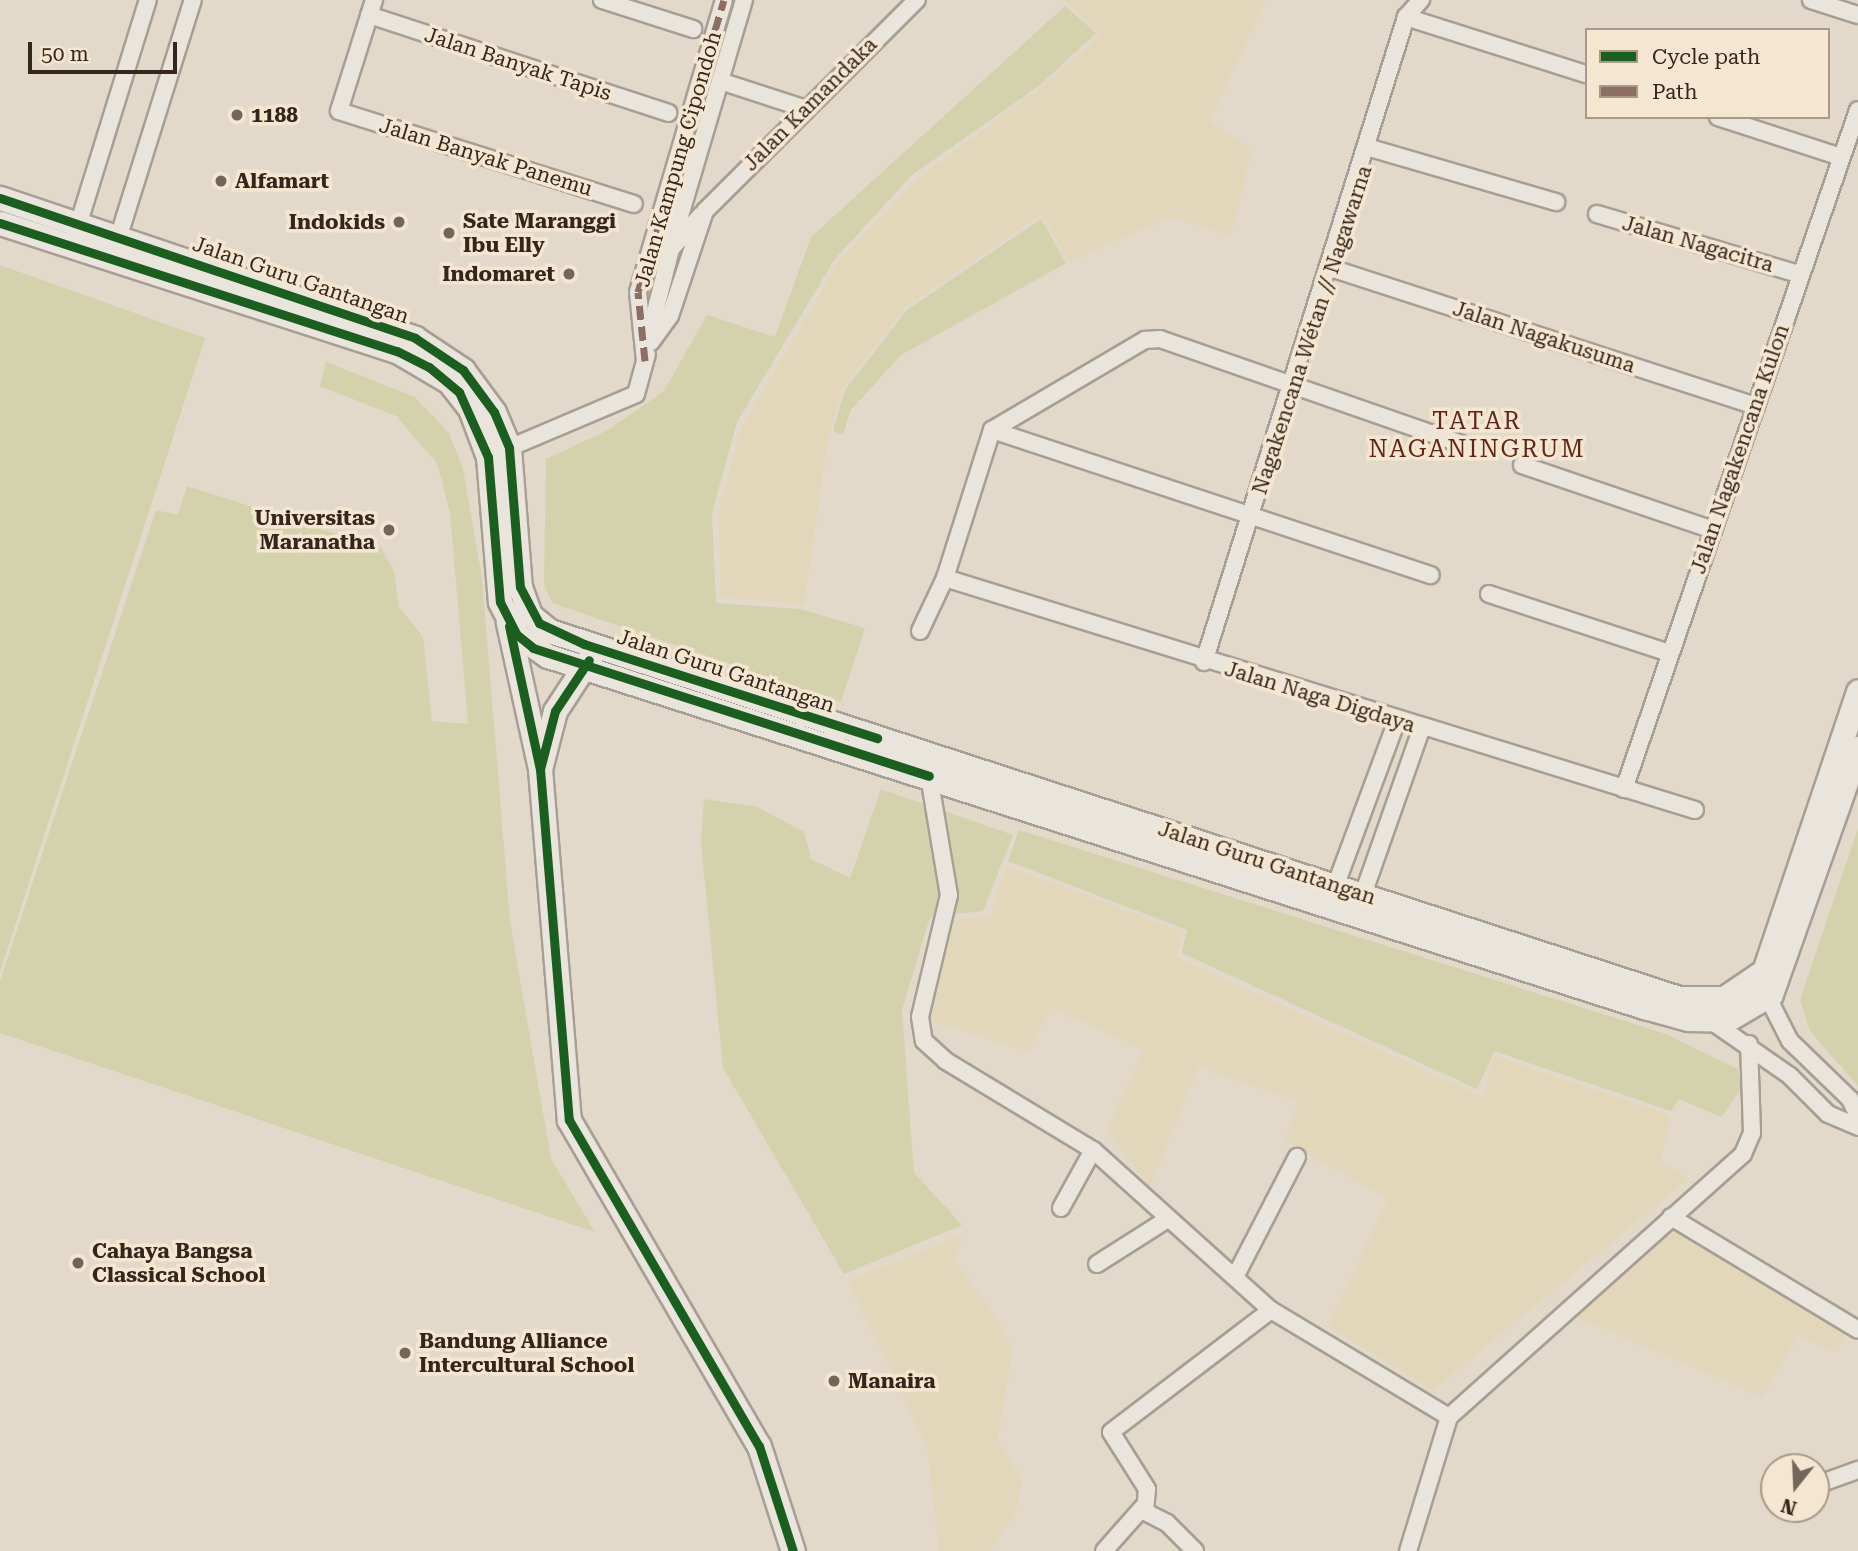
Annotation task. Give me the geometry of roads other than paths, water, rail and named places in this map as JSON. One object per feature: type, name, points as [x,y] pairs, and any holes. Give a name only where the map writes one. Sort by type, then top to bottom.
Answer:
[{"type":"street","points":[[71,247],[148,0]]},
{"type":"street","points":[[111,261],[193,0]]},
{"type":"street","points":[[602,0],[693,29]]},
{"type":"street","name":"Jalan Kampung Cipondoh","points":[[645,361],[638,292],[724,0]]},
{"type":"street","points":[[671,249],[744,0]]},
{"type":"street","name":"Jalan Kamandaka","points":[[509,447],[636,394],[651,342],[651,310],[671,249],[803,108],[917,0]]},
{"type":"street","name":"Nagakencana Wétan // Nagawarna","points":[[1204,662],[1370,148],[1406,17],[1421,0]]},
{"type":"street","points":[[1811,0],[1858,15]]},
{"type":"street","name":"Jalan Banyak Panemu","points":[[371,7],[338,111],[634,204]]},
{"type":"street","name":"Jalan Banyak Tapis","points":[[371,7],[668,113]]},
{"type":"street","points":[[1406,17],[1585,74]]},
{"type":"street","points":[[720,81],[803,108]]},
{"type":"street","name":"Jalan Nagakencana Kulon","points":[[1623,789],[1756,406],[1798,274],[1858,110]]},
{"type":"street","points":[[1724,119],[1841,157]]},
{"type":"street","points":[[1370,148],[1556,202]]},
{"type":"street","name":"Jalan Guru Gantangan","points":[[0,198],[79,222],[415,338],[477,385],[509,447],[523,601],[550,631],[1694,1000],[1724,998],[1762,987]]},
{"type":"street","name":"Jalan Kamandaka","points":[[651,342],[670,316],[705,211]]},
{"type":"street","name":"Jalan Nagacitra","points":[[1597,214],[1798,274]]},
{"type":"street","name":"Jalan Guru Gantangan","points":[[0,223],[111,261],[397,351],[429,368],[459,392],[488,457],[506,618],[533,648],[584,667],[1643,1007],[1709,1020],[1743,1014],[1762,987],[1858,691]]},
{"type":"street","name":"Jalan Nagakusuma","points":[[1331,268],[1756,406]]},
{"type":"street","points":[[920,631],[945,578],[992,429],[1145,340],[1160,339],[1293,388],[1475,449]]},
{"type":"street","points":[[992,429],[1431,575]]},
{"type":"street","points":[[488,457],[509,447]]},
{"type":"street","points":[[1522,465],[1713,530]]},
{"type":"street","name":"Jalan Naga Digdaya","points":[[945,578],[1204,662],[1695,810]]},
{"type":"street","points":[[1489,594],[1670,653]]},
{"type":"street","points":[[506,618],[540,769],[573,1136],[758,1446],[793,1551]]},
{"type":"street","points":[[540,769],[555,711],[597,648]]},
{"type":"street","points":[[1328,907],[1397,720]]},
{"type":"street","points":[[1354,915],[1422,727]]},
{"type":"street","points":[[1858,748],[1762,987],[1790,1041],[1850,1099],[1858,1116]]},
{"type":"street","points":[[929,776],[948,895],[920,1017],[924,1041],[946,1061],[1093,1150],[1166,1220],[1236,1275],[1271,1310],[1449,1417]]},
{"type":"street","points":[[1694,1000],[1709,1020],[1749,1044],[1828,1115],[1858,1127]]},
{"type":"street","points":[[1409,1551],[1449,1417],[1729,1167],[1751,1140],[1749,1044]]},
{"type":"street","points":[[1061,1208],[1093,1150]]},
{"type":"street","points":[[1236,1275],[1297,1157]]},
{"type":"street","points":[[1671,1217],[1858,1330]]},
{"type":"street","points":[[1097,1264],[1166,1220]]},
{"type":"street","points":[[1104,1551],[1144,1506],[1147,1489],[1112,1429],[1271,1310]]},
{"type":"street","points":[[1830,1480],[1858,1470]]},
{"type":"street","points":[[1144,1506],[1195,1551]]},
{"type":"place","name":"1188","points":[[237,115]]},
{"type":"place","name":"Alfamart","points":[[221,181]]},
{"type":"place","name":"Indokids","points":[[399,222]]},
{"type":"place","name":"Sate Maranggi Ibu Elly","points":[[449,233]]},
{"type":"place","name":"Indomaret","points":[[569,274]]},
{"type":"place","name":"Universitas Maranatha","points":[[389,530]]},
{"type":"place","name":"Cahaya Bangsa Classical School","points":[[78,1263]]},
{"type":"place","name":"Bandung Alliance Intercultural School","points":[[405,1353]]},
{"type":"place","name":"Manaira","points":[[834,1381]]},
{"type":"district","name":"TATAR NAGANINGRUM","points":[[1477,436]]}]
